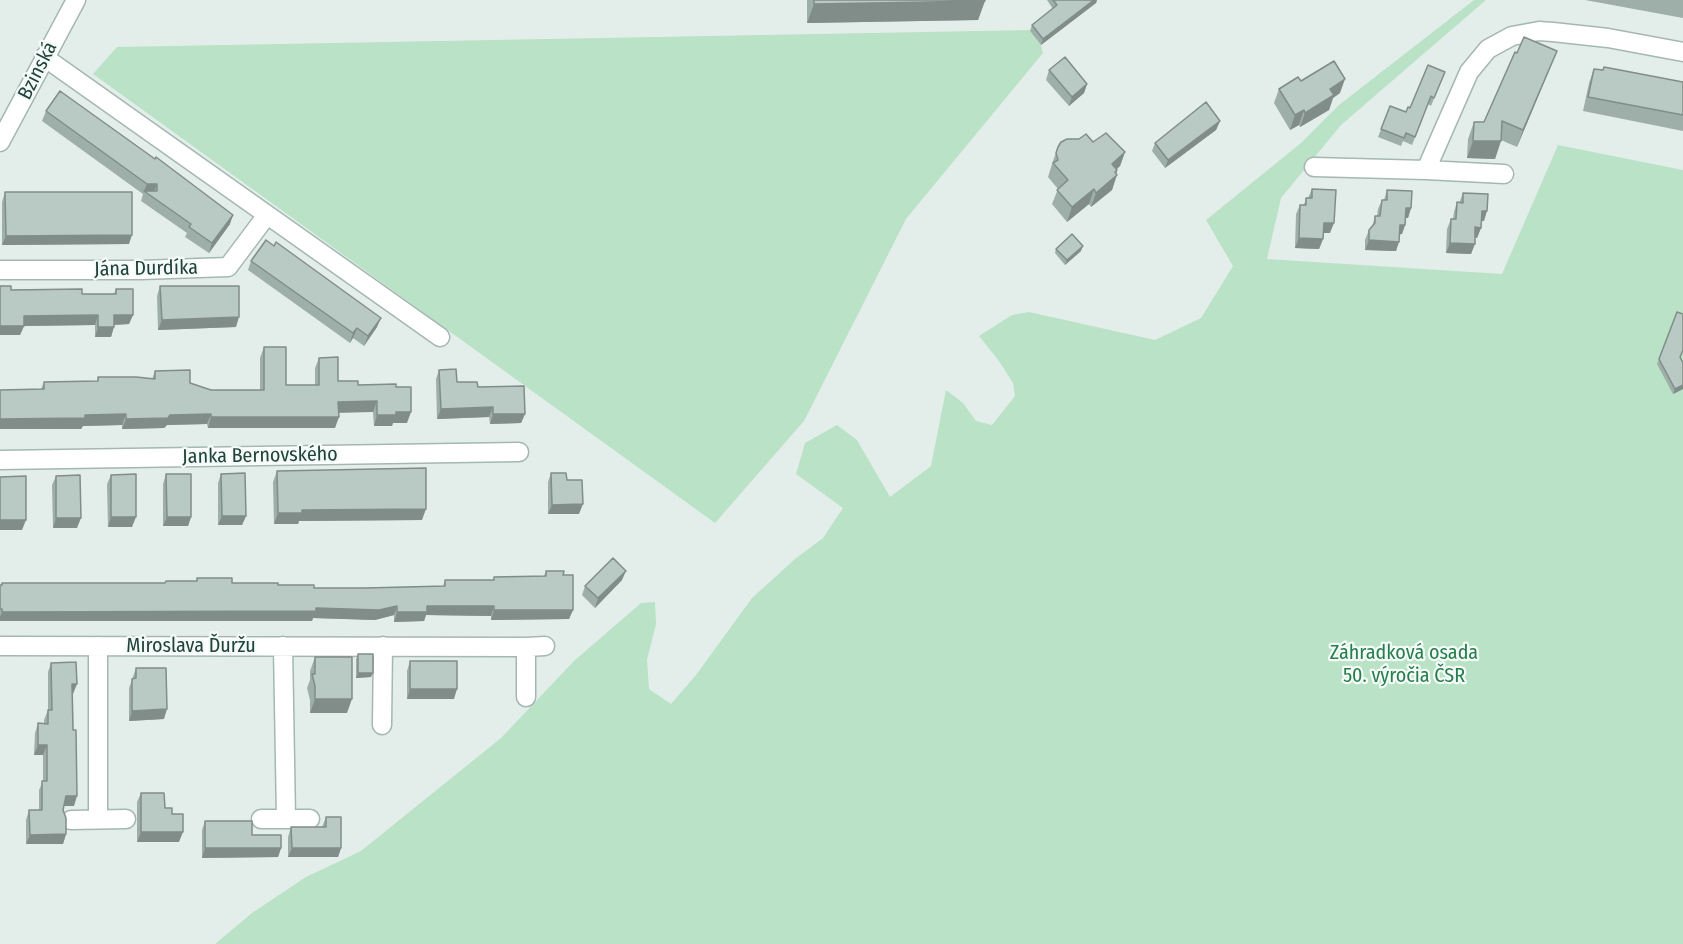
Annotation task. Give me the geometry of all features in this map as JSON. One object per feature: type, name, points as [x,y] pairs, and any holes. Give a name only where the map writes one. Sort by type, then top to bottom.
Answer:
[{"type":"street","name":"Bzinská","points":[[0,142],[75,0]]},
{"type":"street","points":[[1426,170],[1468,72],[1488,49],[1512,36],[1539,31],[1553,32],[1608,38],[1683,52]]},
{"type":"street","points":[[44,57],[440,337]]},
{"type":"street","points":[[1314,167],[1504,174]]},
{"type":"street","name":"Jána Durdíka","points":[[0,270],[141,270],[228,267],[267,215]]},
{"type":"street","name":"Janka Bernovského","points":[[0,460],[519,452]]},
{"type":"street","name":"Miroslava Ďuržu","points":[[0,646],[545,646]]},
{"type":"street","name":"Miroslava Ďuržu","points":[[98,646],[99,819]]},
{"type":"street","name":"Miroslava Ďuržu","points":[[283,646],[286,819]]},
{"type":"street","points":[[382,646],[382,725]]},
{"type":"street","points":[[526,647],[526,698]]},
{"type":"street","points":[[71,820],[126,819]]},
{"type":"street","points":[[261,819],[310,819]]},
{"type":"green space","name":"Záhradková osada 50. výročia ČSR","points":[[1474,0],[1486,0],[1341,125],[1281,198],[1267,259],[1502,274],[1558,145],[1683,170],[1683,944],[215,944],[252,913],[306,877],[361,851],[501,738],[574,661],[641,603],[655,602],[656,624],[647,660],[649,689],[671,704],[696,675],[752,598],[795,559],[823,538],[843,508],[796,474],[805,443],[837,425],[857,440],[890,497],[931,466],[946,390],[963,403],[976,421],[992,425],[1015,396],[1013,383],[979,336],[1012,315],[1029,312],[1155,340],[1201,318],[1233,266],[1206,220],[1301,143],[1339,105]]},
{"type":"green space","points":[[1032,30],[1030,31],[1041,45],[1043,53],[906,219],[804,421],[715,523],[93,74],[117,47]]},
{"type":"building","points":[[814,0],[985,0],[985,1],[814,4]]},
{"type":"building","points":[[1053,0],[1094,0],[1043,39],[1032,25],[1057,5]]},
{"type":"building","points":[[1524,37],[1557,51],[1523,130],[1502,121],[1501,141],[1473,141],[1474,122],[1484,122]]},
{"type":"building","points":[[1065,57],[1087,84],[1072,97],[1049,70]]},
{"type":"building","points":[[1334,61],[1345,79],[1330,89],[1334,95],[1305,113],[1304,110],[1295,115],[1279,89],[1298,77],[1301,81]]},
{"type":"building","points":[[1428,65],[1445,72],[1434,98],[1431,96],[1415,137],[1406,133],[1404,138],[1381,129],[1390,106],[1406,112],[1408,107],[1410,108]]},
{"type":"building","points":[[1604,67],[1683,82],[1683,115],[1588,97],[1594,69],[1603,70]]},
{"type":"building","points":[[60,91],[155,159],[156,157],[233,215],[212,243],[189,227],[191,224],[144,191],[157,191],[157,184],[147,184],[46,111]]},
{"type":"building","points":[[1206,102],[1220,121],[1168,160],[1155,143]]},
{"type":"building","points":[[1106,133],[1125,152],[1112,164],[1117,170],[1115,172],[1117,175],[1096,193],[1094,189],[1072,207],[1057,190],[1068,180],[1053,163],[1058,160],[1056,153],[1058,147],[1067,139],[1079,139],[1086,134],[1093,142]]},
{"type":"building","points":[[1312,189],[1336,190],[1334,223],[1324,223],[1323,239],[1299,238],[1300,205],[1306,205],[1306,198],[1312,198]]},
{"type":"building","points":[[1387,190],[1412,191],[1411,208],[1406,208],[1405,225],[1400,225],[1399,242],[1369,240],[1369,230],[1375,223],[1375,216],[1380,216],[1382,200],[1387,200]]},
{"type":"building","points":[[5,192],[132,192],[132,235],[6,236]]},
{"type":"building","points":[[1463,193],[1488,194],[1487,211],[1482,211],[1481,228],[1475,227],[1475,244],[1450,243],[1451,219],[1456,219],[1457,202],[1463,203]]},
{"type":"building","points":[[1072,234],[1083,246],[1067,260],[1056,249]]},
{"type":"building","points":[[266,240],[274,246],[276,242],[381,318],[368,336],[357,328],[353,333],[251,261]]},
{"type":"building","points":[[0,286],[11,286],[11,290],[82,289],[82,294],[116,294],[116,289],[133,289],[133,315],[114,315],[114,327],[98,327],[98,315],[24,316],[24,326],[0,326]]},
{"type":"building","points":[[160,286],[239,286],[239,317],[162,320]]},
{"type":"building","points":[[1677,312],[1683,314],[1683,350],[1680,357],[1683,363],[1683,385],[1675,389],[1659,359]]},
{"type":"building","points":[[264,347],[286,347],[286,385],[319,385],[319,358],[338,357],[338,381],[358,381],[358,385],[396,384],[396,387],[411,387],[411,412],[377,415],[377,401],[338,402],[339,417],[211,417],[211,414],[126,419],[126,414],[85,415],[85,418],[0,419],[0,390],[44,389],[44,382],[98,381],[98,377],[155,379],[155,371],[190,370],[190,383],[211,390],[264,390]]},
{"type":"building","points":[[456,369],[457,382],[477,382],[478,387],[524,386],[525,414],[493,414],[493,407],[441,409],[439,370]]},
{"type":"building","points":[[426,468],[426,509],[302,510],[302,513],[278,513],[277,471]]},
{"type":"building","points":[[245,473],[246,516],[222,516],[221,474]]},
{"type":"building","points":[[551,473],[566,473],[567,480],[582,480],[583,504],[552,505]]},
{"type":"building","points":[[136,474],[136,517],[111,517],[111,475]]},
{"type":"building","points":[[166,474],[191,474],[191,517],[167,517]]},
{"type":"building","points":[[80,475],[81,518],[56,518],[56,476]]},
{"type":"building","points":[[26,476],[26,520],[0,520],[0,477]]},
{"type":"building","points":[[613,558],[626,571],[598,598],[585,586]]},
{"type":"building","points":[[546,571],[564,571],[563,575],[573,575],[573,610],[494,610],[494,606],[427,606],[427,612],[397,612],[397,606],[379,610],[316,608],[316,611],[2,612],[0,609],[0,585],[2,583],[165,583],[166,581],[197,581],[197,578],[232,578],[232,583],[314,585],[314,588],[365,588],[445,586],[445,580],[494,580],[494,577],[546,576]]},
{"type":"building","points":[[358,654],[373,654],[373,673],[358,673]]},
{"type":"building","points":[[315,657],[352,657],[352,699],[315,699],[312,674],[315,674]]},
{"type":"building","points":[[410,661],[457,661],[457,689],[410,689]]},
{"type":"building","points":[[76,662],[77,684],[72,684],[73,730],[76,730],[77,796],[66,796],[63,810],[66,818],[66,834],[30,835],[29,810],[42,810],[42,781],[47,781],[47,745],[38,745],[38,723],[48,724],[48,710],[52,710],[51,663]]},
{"type":"building","points":[[136,668],[166,668],[167,709],[132,711],[132,679],[136,678]]},
{"type":"building","points":[[141,793],[164,793],[165,808],[172,808],[172,814],[183,814],[183,832],[141,832]]},
{"type":"building","points":[[326,817],[341,817],[341,848],[292,848],[291,827],[326,827]]},
{"type":"building","points":[[205,821],[252,821],[252,835],[281,835],[281,848],[205,848]]}]
